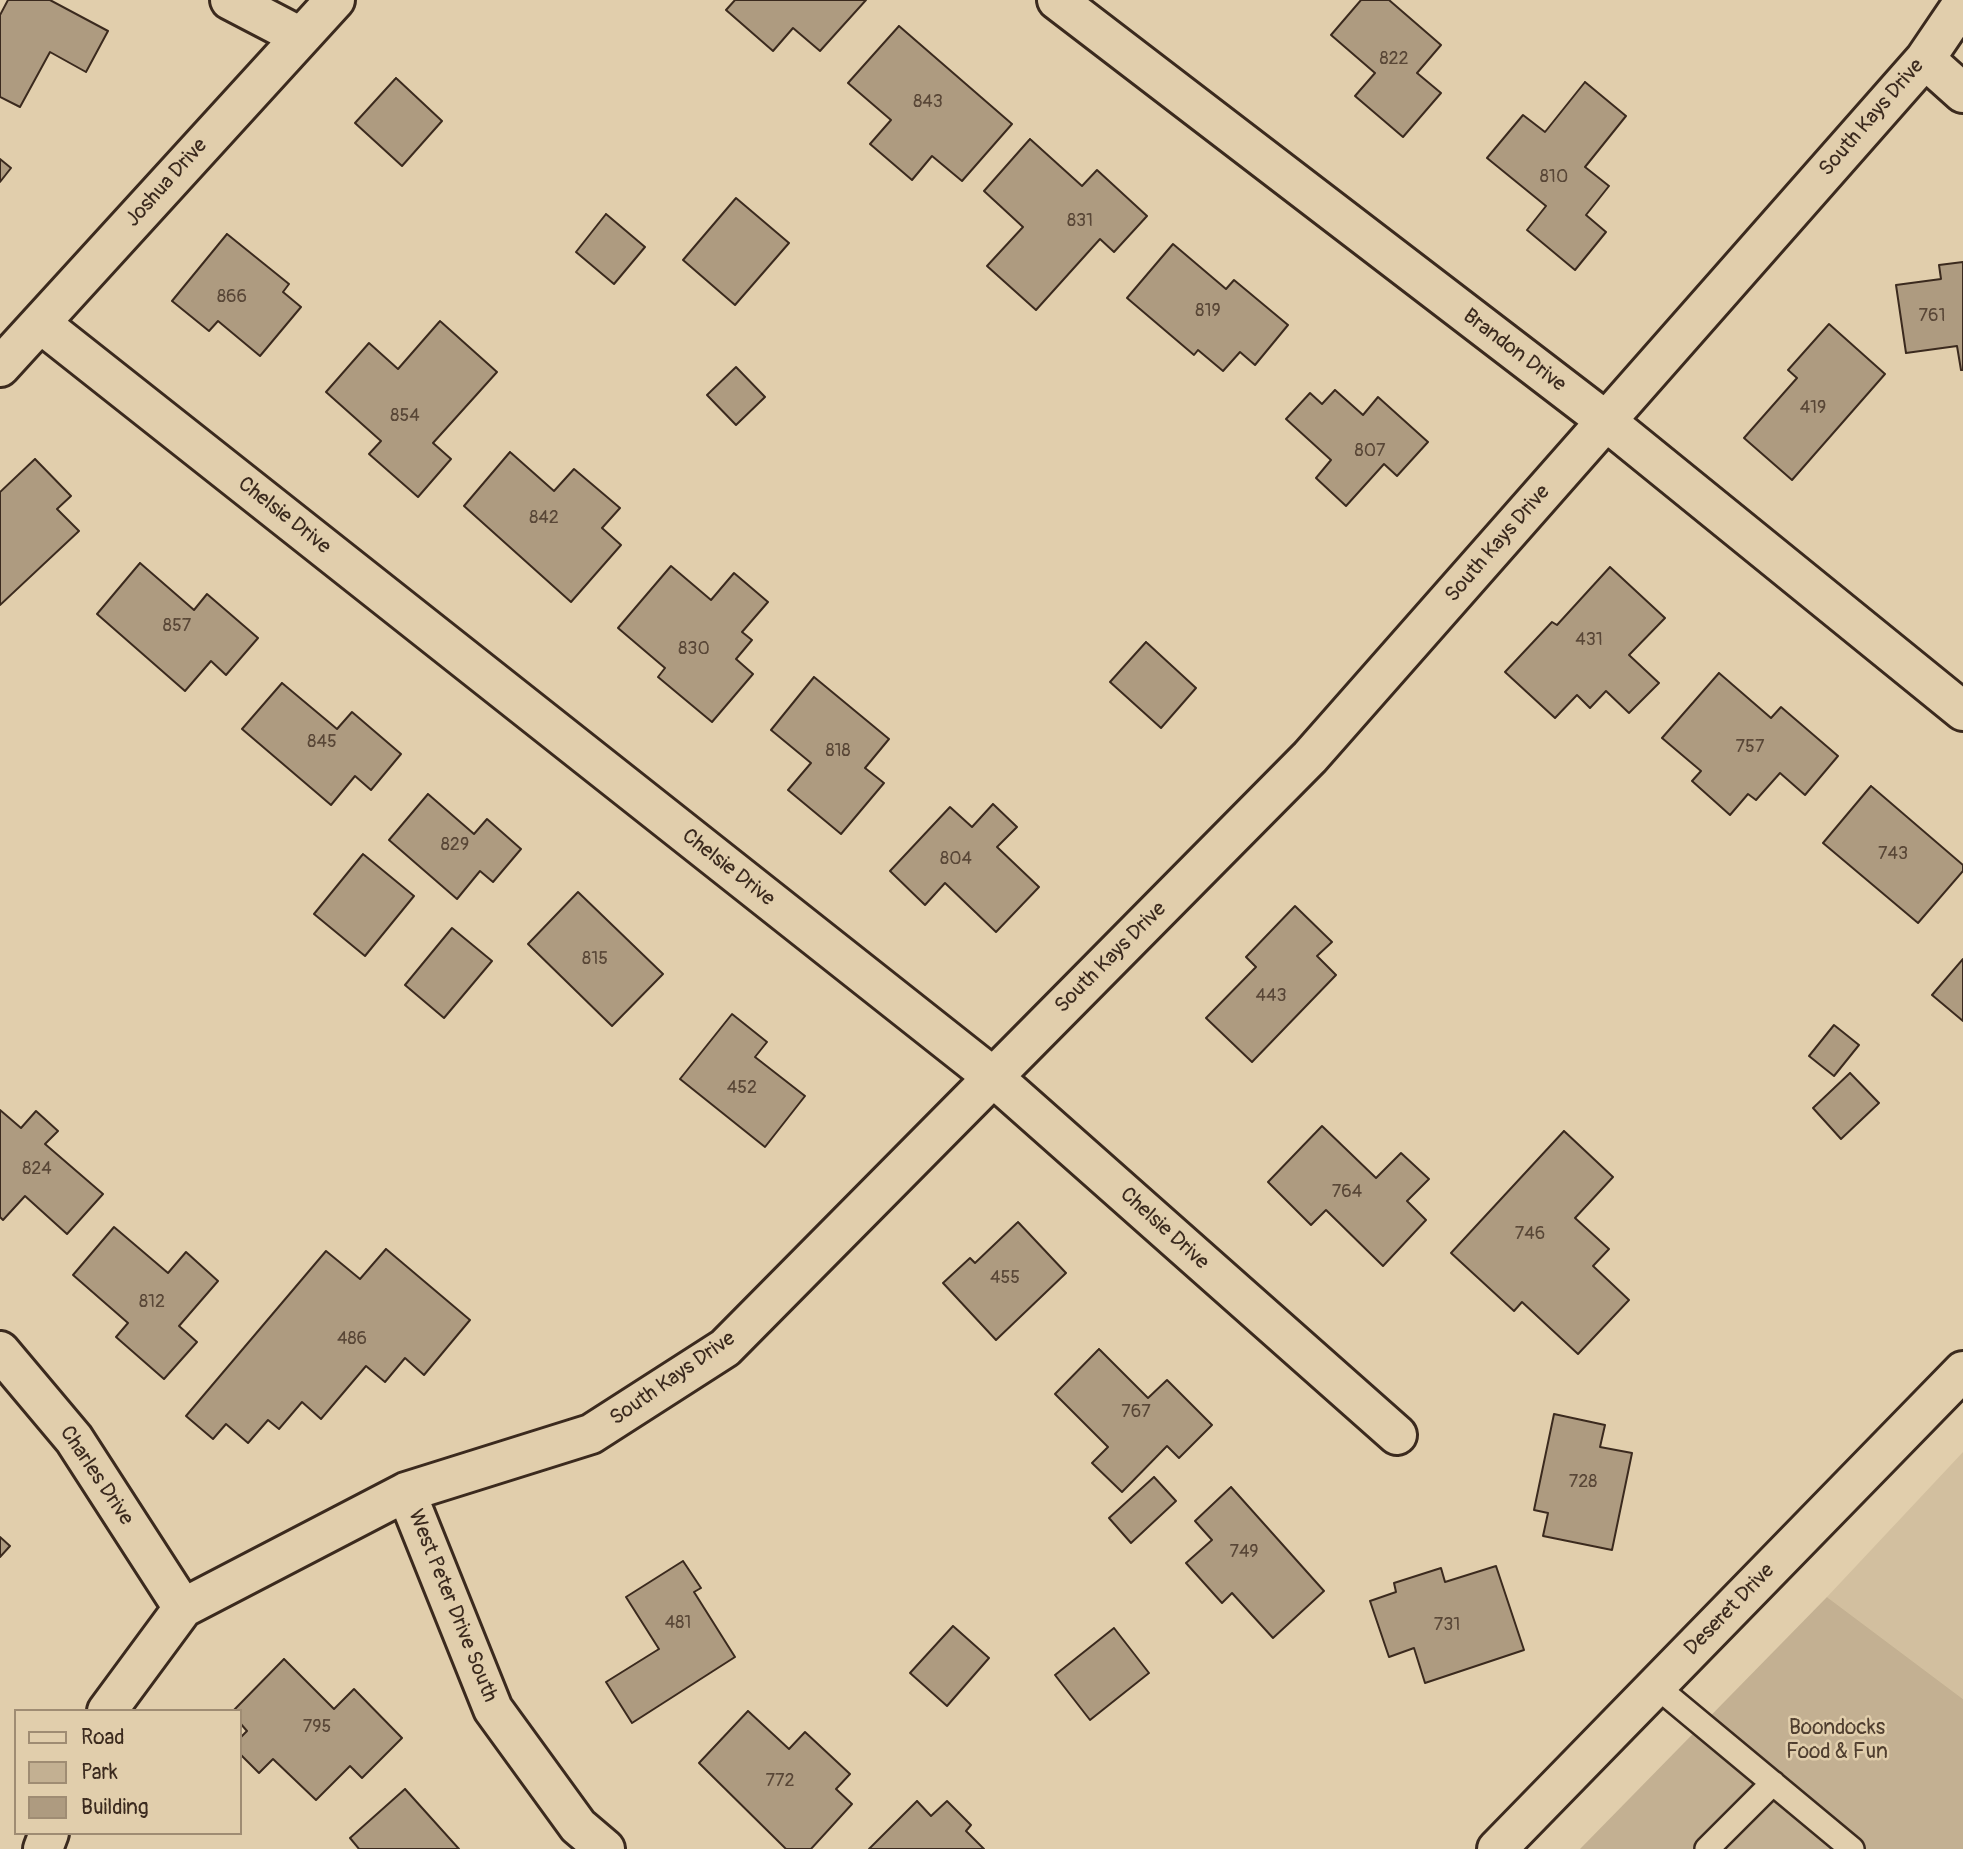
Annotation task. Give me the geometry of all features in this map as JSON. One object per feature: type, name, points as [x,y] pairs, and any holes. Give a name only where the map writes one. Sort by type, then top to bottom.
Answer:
[{"type":"street","points":[[230,0],[302,37]]},
{"type":"street","name":"Joshua Drive","points":[[0,367],[335,0]]},
{"type":"street","name":"Brandon Drive","points":[[1057,0],[1606,421],[1963,711]]},
{"type":"street","name":"South Kays Drive","points":[[108,1709],[183,1608],[406,1492],[591,1434],[725,1348],[1310,757],[1925,59],[1963,3]]},
{"type":"street","points":[[1925,59],[1963,93]]},
{"type":"street","name":"Chelsie Drive","points":[[40,323],[993,1077],[1397,1435]]},
{"type":"street","name":"Charles Drive","points":[[0,1351],[74,1439],[183,1608]]},
{"type":"street","name":"Deseret Drive","points":[[1497,1849],[1963,1371]]},
{"type":"street","name":"West Peter Drive South","points":[[406,1492],[493,1709],[578,1826],[605,1849]]},
{"type":"lane","points":[[1656,1686],[1852,1849]]},
{"type":"lane","points":[[1707,1849],[1773,1783]]},
{"type":"shaded area","points":[[1963,1452],[1963,1699],[1827,1597]]},
{"type":"green space","name":"Boondocks Food & Fun","points":[[1827,1597],[1963,1699],[1963,1849],[1580,1849]]},
{"type":"building","points":[[8,0],[50,0],[108,31],[86,72],[50,52],[20,107],[0,97],[0,15]]},
{"type":"building","points":[[735,0],[866,0],[820,51],[793,28],[773,51],[726,10]]},
{"type":"building","points":[[1361,0],[1389,0],[1441,45],[1417,73],[1441,93],[1403,137],[1355,96],[1375,73],[1331,35]]},
{"type":"building","points":[[899,26],[1012,124],[962,181],[932,156],[912,180],[870,144],[891,120],[848,83]]},
{"type":"building","points":[[396,78],[442,121],[402,166],[355,123]]},
{"type":"building","points":[[1585,82],[1626,116],[1585,167],[1609,186],[1586,215],[1606,232],[1575,270],[1527,230],[1546,206],[1487,158],[1523,115],[1545,132]]},
{"type":"building","points":[[1030,139],[1082,186],[1097,170],[1147,216],[1114,252],[1100,239],[1036,310],[987,266],[1023,227],[984,191]]},
{"type":"building","points":[[0,159],[11,168],[0,182]]},
{"type":"building","points":[[736,198],[789,243],[735,305],[683,260]]},
{"type":"building","points":[[606,214],[645,247],[614,284],[576,252]]},
{"type":"building","points":[[227,234],[289,284],[283,292],[301,307],[260,356],[218,321],[209,331],[172,301]]},
{"type":"building","points":[[1173,244],[1226,289],[1234,280],[1288,325],[1255,365],[1240,352],[1223,371],[1198,350],[1194,355],[1127,298]]},
{"type":"building","points":[[1963,262],[1961,370],[1957,346],[1906,353],[1896,285],[1941,279],[1939,265]]},
{"type":"building","points":[[440,321],[497,372],[433,443],[451,459],[418,497],[369,454],[381,441],[326,392],[369,343],[398,369]]},
{"type":"building","points":[[1829,324],[1885,374],[1792,480],[1744,438],[1797,378],[1788,370]]},
{"type":"building","points":[[736,367],[765,397],[736,425],[707,395]]},
{"type":"building","points":[[1335,390],[1363,415],[1378,397],[1428,442],[1397,476],[1384,464],[1346,506],[1316,478],[1331,460],[1286,419],[1310,393],[1322,404]]},
{"type":"building","points":[[510,452],[554,491],[574,469],[620,508],[602,528],[621,545],[571,602],[464,506]]},
{"type":"building","points":[[35,459],[71,496],[57,509],[79,531],[0,605],[0,492]]},
{"type":"building","points":[[140,563],[194,610],[207,594],[258,638],[226,675],[211,661],[185,691],[97,614]]},
{"type":"building","points":[[671,566],[711,600],[734,573],[768,602],[742,632],[752,640],[736,659],[753,674],[712,722],[658,677],[665,668],[618,628]]},
{"type":"building","points":[[1610,567],[1665,618],[1629,655],[1659,683],[1629,713],[1606,691],[1590,708],[1577,695],[1555,718],[1505,672],[1552,622],[1557,625]]},
{"type":"building","points":[[1146,642],[1196,688],[1161,728],[1110,682]]},
{"type":"building","points":[[1719,673],[1771,718],[1781,707],[1838,756],[1805,795],[1780,773],[1756,800],[1748,794],[1730,815],[1692,781],[1701,771],[1662,738]]},
{"type":"building","points":[[814,677],[889,739],[865,768],[884,783],[841,834],[788,790],[811,763],[771,730]]},
{"type":"building","points":[[282,683],[337,729],[352,712],[401,754],[371,790],[355,776],[331,805],[242,729]]},
{"type":"building","points":[[1871,786],[1963,865],[1963,871],[1918,923],[1823,843]]},
{"type":"building","points":[[428,794],[474,834],[487,819],[521,849],[493,882],[480,871],[457,899],[389,840]]},
{"type":"building","points":[[993,804],[1017,827],[997,847],[1039,887],[996,932],[945,883],[925,905],[890,871],[950,807],[972,827]]},
{"type":"building","points":[[363,854],[414,896],[365,956],[314,914]]},
{"type":"building","points":[[578,892],[663,974],[612,1026],[528,944]]},
{"type":"building","points":[[1295,906],[1332,942],[1317,956],[1336,975],[1252,1062],[1206,1018],[1256,967],[1246,957]]},
{"type":"building","points":[[452,928],[492,961],[444,1018],[405,985]]},
{"type":"building","points":[[1963,959],[1963,1021],[1932,995]]},
{"type":"building","points":[[732,1014],[767,1042],[755,1057],[805,1096],[765,1147],[680,1079]]},
{"type":"building","points":[[1834,1025],[1859,1045],[1834,1076],[1809,1056]]},
{"type":"building","points":[[1850,1073],[1879,1103],[1841,1139],[1813,1108]]},
{"type":"building","points":[[0,1110],[21,1128],[36,1111],[58,1131],[45,1144],[103,1194],[67,1234],[25,1196],[3,1220],[0,1217]]},
{"type":"building","points":[[1322,1126],[1376,1178],[1401,1153],[1429,1179],[1407,1201],[1426,1220],[1383,1266],[1326,1210],[1311,1225],[1268,1182]]},
{"type":"building","points":[[1564,1131],[1613,1177],[1575,1218],[1609,1249],[1593,1266],[1629,1300],[1578,1354],[1522,1302],[1514,1311],[1451,1253]]},
{"type":"building","points":[[1018,1222],[1066,1273],[996,1340],[943,1283],[970,1258],[975,1263]]},
{"type":"building","points":[[114,1227],[168,1273],[186,1252],[218,1281],[179,1326],[197,1342],[164,1379],[116,1337],[128,1323],[73,1275]]},
{"type":"building","points":[[386,1249],[470,1320],[424,1375],[405,1358],[385,1382],[366,1366],[321,1419],[302,1402],[279,1429],[268,1420],[248,1443],[226,1424],[213,1439],[186,1416],[326,1251],[360,1279]]},
{"type":"building","points":[[1099,1349],[1148,1398],[1167,1380],[1212,1425],[1179,1458],[1167,1446],[1122,1492],[1092,1463],[1108,1447],[1055,1394]]},
{"type":"building","points":[[1554,1414],[1605,1425],[1600,1447],[1632,1453],[1612,1550],[1543,1536],[1548,1513],[1534,1510]]},
{"type":"building","points":[[1154,1477],[1176,1501],[1131,1543],[1109,1518]]},
{"type":"building","points":[[1231,1487],[1324,1591],[1273,1638],[1232,1593],[1222,1603],[1186,1563],[1212,1540],[1195,1521]]},
{"type":"building","points":[[0,1537],[10,1546],[0,1557]]},
{"type":"building","points":[[683,1561],[701,1588],[694,1592],[735,1657],[632,1723],[606,1682],[659,1649],[626,1597]]},
{"type":"building","points":[[1496,1566],[1524,1650],[1425,1683],[1414,1648],[1389,1657],[1370,1601],[1396,1592],[1394,1583],[1441,1568],[1445,1582]]},
{"type":"building","points":[[953,1626],[989,1658],[947,1706],[910,1673]]},
{"type":"building","points":[[1114,1628],[1149,1673],[1090,1720],[1055,1675]]},
{"type":"building","points":[[284,1659],[334,1709],[354,1689],[402,1738],[362,1778],[350,1766],[316,1800],[273,1759],[259,1773],[242,1756],[242,1736],[247,1731],[242,1725],[242,1709],[235,1709]]},
{"type":"building","points":[[748,1711],[789,1749],[805,1732],[850,1774],[836,1789],[852,1804],[811,1849],[786,1849],[699,1763]]},
{"type":"building","points":[[405,1789],[459,1849],[359,1849],[350,1838]]},
{"type":"building","points":[[917,1801],[931,1816],[947,1801],[971,1825],[966,1831],[984,1849],[869,1849]]}]
